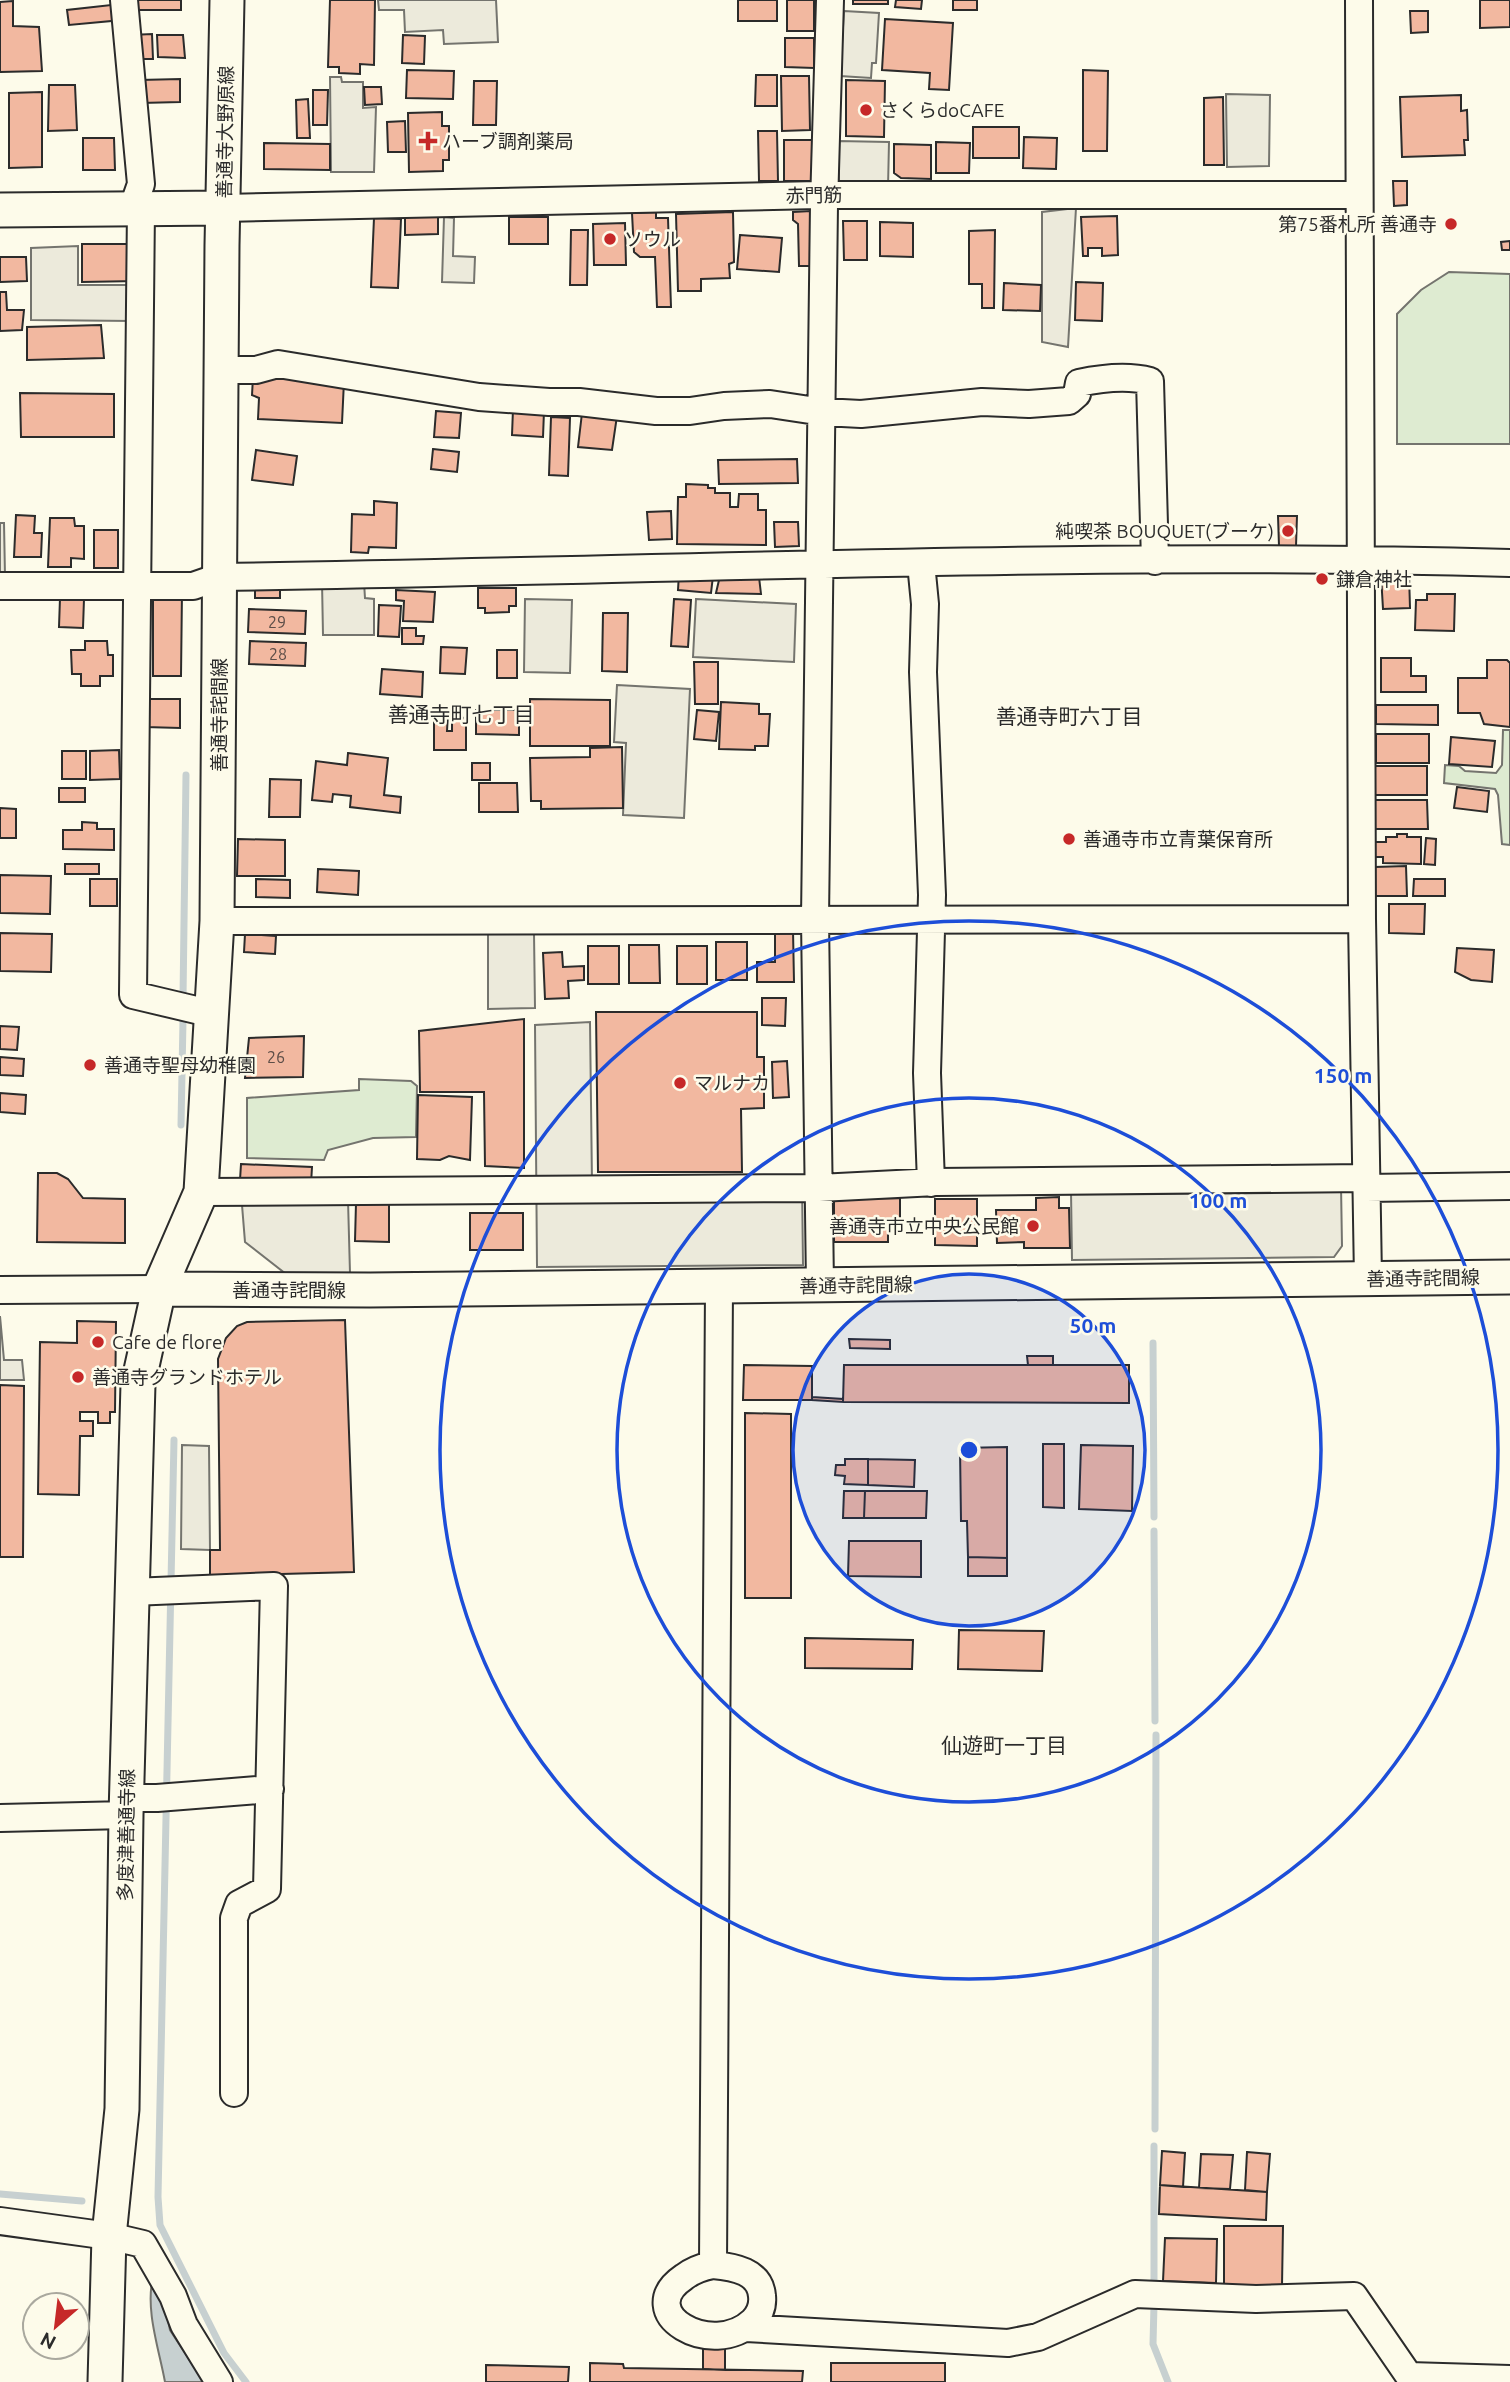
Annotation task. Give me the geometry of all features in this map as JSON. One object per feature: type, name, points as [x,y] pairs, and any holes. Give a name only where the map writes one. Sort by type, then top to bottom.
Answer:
[{"type":"main road","name":"善通寺大野原線","points":[[0,210],[225,208],[227,0]]},
{"type":"main road","name":"善通寺詫間線","points":[[225,208],[221,370],[217,920],[213,1014],[201,1192],[159,1289],[719,1287],[1510,1277]]},
{"type":"main road","name":"多度津善通寺線","points":[[105,2382],[109,2236],[122,2109],[146,1802],[159,1592],[138,1384],[159,1289]]},
{"type":"street","points":[[124,0],[141,184],[137,207],[138,576],[133,995],[213,1014]]},
{"type":"street","points":[[820,1285],[815,919],[825,195],[832,163],[830,0]]},
{"type":"street","points":[[1359,0],[1362,919],[1368,1278]]},
{"type":"street","name":"赤門筋","points":[[225,208],[825,195],[1359,195]]},
{"type":"street","points":[[221,370],[256,370],[278,364],[479,397],[549,402],[579,401],[656,411],[770,404],[822,412],[861,414],[982,402],[1029,404],[1069,401],[1077,394],[1079,383],[1100,379],[1150,381],[1155,561]]},
{"type":"street","points":[[0,586],[193,586],[219,577],[821,564],[1361,559],[1510,563]]},
{"type":"street","points":[[921,563],[925,604],[923,671],[932,919],[928,1073],[931,1183]]},
{"type":"street","points":[[217,920],[516,926],[815,919],[1362,919]]},
{"type":"street","points":[[201,1192],[819,1188],[931,1183],[1366,1183],[1510,1186]]},
{"type":"street","points":[[713,2265],[719,1287]]},
{"type":"street","points":[[0,1290],[159,1289]]},
{"type":"street","points":[[159,1592],[274,1586],[268,1889],[239,1904],[234,1918],[234,2093]]},
{"type":"street","points":[[0,1818],[270,1789]]},
{"type":"street","points":[[0,2221],[109,2236],[143,2244],[173,2296],[184,2325],[219,2382]]},
{"type":"street","points":[[746,2328],[757,2317],[762,2305],[762,2292],[758,2281],[747,2272],[713,2265],[701,2267],[675,2283],[667,2294],[667,2308],[674,2320],[694,2334],[719,2336],[746,2328],[1008,2343],[1038,2337],[1135,2294],[1256,2299],[1354,2296],[1409,2376],[1510,2379]]},
{"type":"green space","points":[[1449,272],[1510,274],[1510,444],[1397,444],[1397,314],[1421,290]]},
{"type":"green space","points":[[1503,730],[1510,730],[1510,845],[1502,844],[1498,795],[1495,789],[1444,783],[1445,765],[1459,766],[1465,771],[1496,773],[1502,765]]},
{"type":"green space","points":[[359,1079],[411,1081],[417,1086],[416,1137],[373,1138],[328,1150],[324,1160],[247,1158],[247,1098],[359,1090]]},
{"type":"shaded area","points":[[378,0],[496,0],[498,42],[444,44],[443,30],[405,32],[404,10],[379,10]]},
{"type":"shaded area","points":[[844,11],[879,13],[876,63],[872,63],[871,78],[840,76]]},
{"type":"shaded area","points":[[330,77],[341,77],[342,82],[363,82],[363,108],[376,107],[374,172],[331,172]]},
{"type":"shaded area","points":[[1226,94],[1270,95],[1269,166],[1227,167]]},
{"type":"shaded area","points":[[838,141],[889,142],[888,188],[839,188]]},
{"type":"shaded area","points":[[1076,208],[1068,347],[1042,342],[1042,212]]},
{"type":"shaded area","points":[[444,217],[454,218],[453,256],[475,257],[474,283],[442,282]]},
{"type":"shaded area","points":[[78,246],[78,285],[134,285],[132,321],[31,320],[31,248]]},
{"type":"shaded area","points":[[0,523],[4,523],[5,576],[0,576]]},
{"type":"shaded area","points":[[322,582],[364,582],[365,598],[374,599],[374,635],[323,635]]},
{"type":"shaded area","points":[[525,599],[572,600],[570,673],[524,672]]},
{"type":"shaded area","points":[[696,599],[796,604],[794,662],[693,657]]},
{"type":"shaded area","points":[[617,685],[690,689],[684,818],[623,815],[626,743],[614,742]]},
{"type":"shaded area","points":[[488,932],[534,933],[535,1008],[488,1009]]},
{"type":"shaded area","points":[[590,1022],[592,1183],[802,1181],[803,1265],[537,1267],[535,1025]]},
{"type":"shaded area","points":[[1341,1185],[1342,1246],[1334,1257],[1072,1260],[1071,1191]]},
{"type":"shaded area","points":[[348,1200],[350,1273],[286,1274],[245,1242],[242,1205]]},
{"type":"shaded area","points":[[0,1316],[4,1360],[22,1360],[24,1380],[0,1380]]},
{"type":"shaded area","points":[[182,1445],[209,1446],[210,1550],[181,1549]]},
{"type":"shaded area","points":[[153,2277],[162,2290],[170,2330],[204,2382],[165,2382],[152,2316]]},
{"type":"building","points":[[134,0],[181,0],[181,10],[134,10]]},
{"type":"building","points":[[330,0],[375,0],[374,65],[360,64],[360,74],[339,73],[339,67],[328,67]]},
{"type":"building","points":[[738,0],[777,0],[777,21],[738,21]]},
{"type":"building","points":[[787,0],[814,0],[814,31],[787,31]]},
{"type":"building","points":[[853,0],[888,0],[888,4],[853,4]]},
{"type":"building","points":[[896,0],[922,0],[921,9],[895,7]]},
{"type":"building","points":[[953,0],[977,0],[977,10],[953,10]]},
{"type":"building","points":[[1480,0],[1510,0],[1510,27],[1480,28]]},
{"type":"building","points":[[13,1],[13,26],[39,27],[42,71],[0,72],[0,2]]},
{"type":"building","points":[[120,4],[122,20],[69,25],[67,10]]},
{"type":"building","points":[[1410,11],[1428,11],[1428,32],[1411,33]]},
{"type":"building","points":[[885,19],[953,23],[949,90],[929,89],[930,73],[882,70]]},
{"type":"building","points":[[152,34],[153,59],[134,59],[131,35]]},
{"type":"building","points":[[157,35],[183,35],[185,58],[158,57]]},
{"type":"building","points":[[403,35],[425,36],[424,64],[402,63]]},
{"type":"building","points":[[785,38],[814,38],[814,68],[785,67]]},
{"type":"building","points":[[407,70],[454,71],[453,99],[406,98]]},
{"type":"building","points":[[1083,70],[1108,71],[1107,151],[1083,151]]},
{"type":"building","points":[[756,75],[777,75],[777,106],[755,106]]},
{"type":"building","points":[[781,76],[809,76],[810,130],[782,131]]},
{"type":"building","points":[[180,79],[180,102],[141,103],[140,80]]},
{"type":"building","points":[[846,80],[885,81],[884,137],[846,136]]},
{"type":"building","points":[[474,81],[497,81],[496,125],[473,125]]},
{"type":"building","points":[[49,85],[75,85],[77,130],[48,131]]},
{"type":"building","points":[[364,87],[381,87],[382,104],[365,105]]},
{"type":"building","points":[[313,90],[328,90],[327,125],[313,125]]},
{"type":"building","points":[[42,92],[42,167],[9,168],[9,93]]},
{"type":"building","points":[[1461,95],[1461,111],[1467,110],[1468,140],[1464,140],[1465,155],[1402,157],[1400,97]]},
{"type":"building","points":[[1223,97],[1224,165],[1204,165],[1204,98]]},
{"type":"building","points":[[308,99],[310,138],[297,138],[296,100]]},
{"type":"building","points":[[442,112],[442,126],[449,126],[449,160],[443,160],[443,171],[409,172],[408,113]]},
{"type":"building","points":[[405,121],[406,152],[388,152],[387,122]]},
{"type":"building","points":[[973,127],[1019,127],[1019,158],[973,158]]},
{"type":"building","points":[[758,131],[777,131],[778,181],[759,181]]},
{"type":"building","points":[[1024,137],[1057,138],[1056,169],[1023,168]]},
{"type":"building","points":[[83,138],[114,138],[115,170],[83,170]]},
{"type":"building","points":[[784,140],[812,140],[812,181],[784,181]]},
{"type":"building","points":[[936,142],[970,143],[969,173],[936,173]]},
{"type":"building","points":[[264,143],[330,144],[330,170],[264,169]]},
{"type":"building","points":[[894,144],[931,145],[931,179],[901,178],[894,173]]},
{"type":"building","points":[[1393,181],[1407,181],[1407,205],[1394,206]]},
{"type":"building","points":[[811,211],[810,266],[799,266],[798,224],[793,220],[793,212]]},
{"type":"building","points":[[656,212],[656,218],[668,218],[671,307],[657,307],[655,257],[640,257],[634,252],[632,213]]},
{"type":"building","points":[[733,212],[734,262],[729,264],[730,278],[701,279],[701,291],[678,291],[676,214]]},
{"type":"building","points":[[438,216],[438,234],[405,235],[405,217]]},
{"type":"building","points":[[1117,216],[1118,255],[1102,256],[1102,248],[1088,248],[1088,256],[1083,256],[1081,217]]},
{"type":"building","points":[[509,217],[548,217],[548,244],[509,244]]},
{"type":"building","points":[[374,218],[401,219],[398,288],[371,287]]},
{"type":"building","points":[[843,221],[867,221],[867,260],[844,260]]},
{"type":"building","points":[[880,222],[913,223],[913,257],[880,256]]},
{"type":"building","points":[[625,223],[626,265],[594,265],[593,224]]},
{"type":"building","points":[[571,230],[588,230],[587,285],[570,285]]},
{"type":"building","points":[[995,230],[994,308],[982,308],[982,284],[969,284],[969,231]]},
{"type":"building","points":[[740,235],[782,238],[779,272],[737,269]]},
{"type":"building","points":[[1510,241],[1510,250],[1502,250],[1501,242]]},
{"type":"building","points":[[82,244],[136,244],[137,281],[82,282]]},
{"type":"building","points":[[0,257],[26,257],[27,281],[0,282]]},
{"type":"building","points":[[1076,282],[1103,283],[1102,321],[1075,320]]},
{"type":"building","points":[[1004,283],[1041,285],[1040,311],[1003,310]]},
{"type":"building","points":[[0,292],[6,292],[7,310],[24,310],[22,330],[0,331]]},
{"type":"building","points":[[101,325],[104,358],[27,360],[27,327]]},
{"type":"building","points":[[253,377],[344,381],[342,423],[258,419],[259,398],[252,395]]},
{"type":"building","points":[[20,393],[114,394],[114,437],[21,437]]},
{"type":"building","points":[[513,409],[544,411],[543,437],[512,435]]},
{"type":"building","points":[[436,411],[461,413],[459,438],[434,437]]},
{"type":"building","points":[[582,413],[617,416],[612,450],[578,447]]},
{"type":"building","points":[[551,417],[570,418],[568,476],[549,475]]},
{"type":"building","points":[[433,449],[459,452],[457,472],[431,469]]},
{"type":"building","points":[[256,450],[297,456],[293,485],[252,480]]},
{"type":"building","points":[[797,459],[798,483],[719,484],[718,460]]},
{"type":"building","points":[[686,484],[708,485],[708,488],[715,488],[715,493],[730,493],[730,507],[738,507],[739,494],[758,494],[758,510],[766,510],[766,545],[677,544],[678,497],[686,497]]},
{"type":"building","points":[[374,501],[397,503],[396,548],[369,547],[368,553],[351,552],[352,514],[374,515]]},
{"type":"building","points":[[671,511],[672,539],[649,540],[647,512]]},
{"type":"building","points":[[16,515],[35,516],[34,533],[42,533],[41,557],[14,557]]},
{"type":"building","name":"純喫茶 BOUQUET(ブーケ)","points":[[1278,516],[1297,516],[1296,546],[1279,546]]},
{"type":"building","points":[[50,518],[74,518],[75,526],[84,526],[84,559],[71,558],[71,567],[48,567]]},
{"type":"building","points":[[774,522],[798,522],[799,546],[775,547]]},
{"type":"building","points":[[94,530],[118,530],[118,568],[94,568]]},
{"type":"building","points":[[679,573],[713,576],[711,593],[678,590]]},
{"type":"building","points":[[1409,574],[1410,608],[1383,609],[1381,575]]},
{"type":"building","points":[[759,577],[761,594],[716,593],[719,580]]},
{"type":"building","points":[[255,581],[280,581],[280,598],[255,598]]},
{"type":"building","points":[[478,588],[516,588],[516,606],[509,606],[509,612],[485,613],[485,608],[478,608]]},
{"type":"building","points":[[396,590],[435,592],[433,622],[403,621],[404,601],[396,600]]},
{"type":"building","points":[[153,591],[182,591],[181,676],[153,676]]},
{"type":"building","points":[[1427,594],[1455,594],[1454,631],[1415,630],[1416,600],[1427,600]]},
{"type":"building","points":[[60,598],[84,599],[83,628],[59,627]]},
{"type":"building","points":[[674,599],[691,600],[688,647],[671,646]]},
{"type":"building","points":[[379,605],[401,606],[399,637],[378,636]]},
{"type":"building","points":[[249,609],[306,611],[305,634],[248,632]]},
{"type":"building","points":[[603,613],[628,613],[627,672],[602,671]]},
{"type":"building","points":[[402,628],[416,628],[416,636],[424,636],[423,644],[402,644]]},
{"type":"building","points":[[85,641],[107,641],[108,655],[113,655],[113,676],[100,676],[100,686],[81,686],[81,674],[72,674],[71,650],[85,650]]},
{"type":"building","points":[[250,641],[306,643],[305,666],[249,664]]},
{"type":"building","points":[[441,647],[467,648],[465,674],[440,673]]},
{"type":"building","points":[[497,650],[517,650],[517,678],[497,678]]},
{"type":"building","points":[[1381,658],[1411,658],[1411,676],[1426,676],[1426,692],[1381,692]]},
{"type":"building","points":[[1487,660],[1507,660],[1510,663],[1510,727],[1484,724],[1480,713],[1458,713],[1458,678],[1487,678]]},
{"type":"building","points":[[694,662],[718,662],[718,704],[695,704]]},
{"type":"building","points":[[382,669],[423,672],[422,697],[380,694]]},
{"type":"building","points":[[145,699],[180,699],[180,728],[145,727]]},
{"type":"building","points":[[530,699],[610,700],[610,746],[530,746]]},
{"type":"building","points":[[721,702],[759,704],[759,714],[770,714],[768,746],[755,746],[755,750],[719,749]]},
{"type":"building","points":[[1376,705],[1438,705],[1438,725],[1376,724]]},
{"type":"building","points":[[476,710],[519,710],[519,735],[476,734]]},
{"type":"building","points":[[697,710],[719,712],[716,741],[694,739]]},
{"type":"building","points":[[434,713],[448,713],[447,731],[452,731],[452,717],[466,718],[466,750],[434,750]]},
{"type":"building","points":[[1376,734],[1429,734],[1429,763],[1376,763]]},
{"type":"building","points":[[1451,737],[1495,741],[1492,767],[1449,764]]},
{"type":"building","points":[[622,747],[623,808],[541,809],[541,801],[531,801],[530,758],[590,757],[590,748]]},
{"type":"building","points":[[119,750],[120,779],[90,780],[90,751]]},
{"type":"building","points":[[62,751],[86,751],[86,779],[62,779]]},
{"type":"building","points":[[348,753],[388,758],[384,795],[401,797],[400,813],[350,807],[351,796],[333,794],[332,802],[312,800],[316,761],[347,765]]},
{"type":"building","points":[[472,763],[490,763],[490,780],[472,780]]},
{"type":"building","points":[[1374,766],[1427,766],[1427,795],[1374,795]]},
{"type":"building","points":[[270,779],[301,780],[300,817],[269,817]]},
{"type":"building","points":[[479,783],[517,783],[518,812],[479,812]]},
{"type":"building","points":[[1457,787],[1489,791],[1487,812],[1454,808]]},
{"type":"building","points":[[59,788],[85,788],[85,802],[59,802]]},
{"type":"building","points":[[1374,800],[1427,800],[1428,829],[1374,829]]},
{"type":"building","points":[[0,808],[16,809],[16,838],[0,838]]},
{"type":"building","points":[[82,822],[97,823],[97,829],[114,829],[114,850],[63,849],[63,830],[82,830]]},
{"type":"building","points":[[1397,834],[1421,837],[1421,864],[1383,863],[1383,857],[1370,857],[1370,842],[1386,842],[1386,837],[1397,837]]},
{"type":"building","points":[[1426,838],[1436,839],[1435,865],[1424,864]]},
{"type":"building","points":[[238,839],[285,840],[285,876],[237,876]]},
{"type":"building","points":[[65,864],[99,864],[99,874],[65,874]]},
{"type":"building","points":[[1406,866],[1407,896],[1375,896],[1375,867]]},
{"type":"building","points":[[318,869],[359,871],[358,895],[317,892]]},
{"type":"building","points":[[0,875],[51,876],[50,914],[0,913]]},
{"type":"building","points":[[90,879],[117,879],[117,906],[90,906]]},
{"type":"building","points":[[256,879],[290,880],[290,898],[256,897]]},
{"type":"building","points":[[1414,879],[1445,879],[1445,896],[1413,896]]},
{"type":"building","points":[[1389,904],[1425,904],[1424,934],[1389,933]]},
{"type":"building","points":[[775,930],[793,930],[794,982],[757,982],[757,962],[775,962]]},
{"type":"building","points":[[0,933],[52,934],[51,972],[0,971]]},
{"type":"building","points":[[245,934],[276,936],[275,954],[244,952]]},
{"type":"building","points":[[716,942],[747,942],[747,980],[716,980]]},
{"type":"building","points":[[629,945],[659,945],[660,983],[629,983]]},
{"type":"building","points":[[588,946],[619,946],[619,984],[588,984]]},
{"type":"building","points":[[677,946],[707,946],[707,984],[677,984]]},
{"type":"building","points":[[1457,948],[1494,950],[1492,982],[1471,980],[1455,972]]},
{"type":"building","points":[[562,952],[563,967],[584,966],[584,980],[568,981],[569,998],[545,999],[543,953]]},
{"type":"building","points":[[762,998],[786,998],[785,1026],[762,1025]]},
{"type":"building","name":"マルナカ","points":[[596,1012],[757,1012],[757,1057],[764,1057],[764,1108],[741,1109],[742,1172],[598,1172]]},
{"type":"building","points":[[524,1019],[524,1168],[485,1166],[484,1092],[420,1092],[419,1031]]},
{"type":"building","points":[[0,1026],[19,1027],[17,1050],[0,1049]]},
{"type":"building","points":[[304,1036],[303,1077],[245,1078],[249,1038]]},
{"type":"building","points":[[0,1057],[24,1059],[23,1076],[0,1075]]},
{"type":"building","points":[[787,1061],[789,1097],[773,1098],[772,1062]]},
{"type":"building","points":[[0,1093],[26,1095],[25,1114],[0,1112]]},
{"type":"building","points":[[418,1095],[472,1097],[470,1160],[449,1156],[440,1160],[417,1159]]},
{"type":"building","points":[[241,1164],[312,1167],[311,1184],[240,1180]]},
{"type":"building","points":[[38,1173],[57,1173],[68,1179],[83,1198],[125,1199],[125,1243],[37,1242]]},
{"type":"building","name":"善通寺市立中央公民館","points":[[1059,1197],[1059,1208],[1069,1208],[1070,1248],[1024,1248],[1024,1242],[997,1243],[996,1210],[1036,1210],[1036,1198]]},
{"type":"building","points":[[900,1198],[900,1226],[888,1226],[888,1242],[834,1242],[834,1199]]},
{"type":"building","points":[[935,1199],[977,1199],[977,1246],[935,1245]]},
{"type":"building","points":[[356,1203],[389,1203],[389,1242],[355,1241]]},
{"type":"building","points":[[470,1213],[523,1213],[523,1250],[470,1250]]},
{"type":"building","points":[[345,1320],[354,1572],[210,1576],[210,1550],[220,1550],[218,1359],[226,1338],[237,1326],[247,1322]]},
{"type":"building","name":"善通寺グランドホテル","points":[[77,1321],[116,1322],[115,1412],[110,1412],[110,1423],[98,1423],[98,1412],[80,1412],[80,1421],[93,1421],[93,1436],[80,1436],[79,1495],[38,1494],[40,1342],[77,1343]]},
{"type":"building","points":[[849,1339],[890,1340],[890,1349],[850,1348]]},
{"type":"building","points":[[1027,1356],[1053,1356],[1053,1365],[1028,1365]]},
{"type":"building","points":[[744,1365],[812,1366],[812,1400],[743,1400]]},
{"type":"building","points":[[844,1365],[1129,1365],[1129,1403],[843,1402]]},
{"type":"building","points":[[0,1385],[24,1386],[23,1557],[0,1557]]},
{"type":"building","points":[[812,1397],[843,1399],[843,1402],[812,1400]]},
{"type":"building","points":[[745,1413],[791,1414],[791,1598],[745,1598]]},
{"type":"building","points":[[1043,1444],[1064,1444],[1064,1508],[1043,1507]]},
{"type":"building","points":[[1081,1445],[1133,1446],[1132,1511],[1079,1509]]},
{"type":"building","points":[[1007,1447],[1007,1558],[968,1557],[967,1521],[961,1521],[960,1448]]},
{"type":"building","points":[[845,1459],[868,1459],[868,1485],[844,1484],[845,1476],[835,1475],[836,1465],[845,1465]]},
{"type":"building","points":[[868,1459],[915,1460],[914,1487],[868,1485]]},
{"type":"building","points":[[844,1491],[865,1491],[864,1518],[843,1518]]},
{"type":"building","points":[[865,1491],[927,1491],[926,1518],[864,1518]]},
{"type":"building","points":[[849,1541],[921,1541],[921,1577],[848,1576]]},
{"type":"building","points":[[968,1557],[1007,1558],[1007,1576],[968,1576]]},
{"type":"building","points":[[959,1630],[1044,1631],[1042,1671],[958,1669]]},
{"type":"building","points":[[805,1638],[913,1640],[912,1669],[805,1668]]},
{"type":"building","points":[[1162,2151],[1185,2153],[1183,2187],[1160,2185]]},
{"type":"building","points":[[1247,2152],[1270,2154],[1267,2192],[1245,2190]]},
{"type":"building","points":[[1201,2154],[1233,2155],[1230,2189],[1199,2188]]},
{"type":"building","points":[[1160,2185],[1267,2192],[1266,2220],[1159,2214]]},
{"type":"building","points":[[1224,2226],[1283,2226],[1282,2286],[1224,2285]]},
{"type":"building","points":[[1165,2238],[1217,2239],[1216,2283],[1163,2281]]},
{"type":"building","points":[[703,2348],[725,2348],[725,2370],[703,2369]]},
{"type":"building","points":[[590,2363],[623,2364],[624,2368],[803,2371],[802,2382],[590,2382]]},
{"type":"building","points":[[831,2363],[945,2363],[945,2382],[831,2382]]},
{"type":"building","points":[[486,2365],[569,2367],[568,2382],[486,2382]]},
{"type":"waterway","points":[[183,998],[186,775]]},
{"type":"waterway","points":[[181,1125],[183,1020]]},
{"type":"waterway","points":[[1153,1343],[1154,1517]]},
{"type":"waterway","points":[[174,1440],[158,2197],[160,2225],[224,2353],[246,2382]]},
{"type":"waterway","points":[[1154,1531],[1155,1721]]},
{"type":"waterway","points":[[1155,2129],[1156,1735]]},
{"type":"waterway","points":[[1154,2146],[1154,2286]]},
{"type":"waterway","points":[[0,2194],[82,2201]]},
{"type":"waterway","points":[[1154,2305],[1153,2344],[1168,2382]]},
{"type":"place","name":"さくらdoCAFE","points":[[866,110]]},
{"type":"place","name":"ハーブ調剤薬局","points":[[428,141]]},
{"type":"place","name":"第75番札所 善通寺","points":[[1451,224]]},
{"type":"place","name":"ソウル","points":[[610,239]]},
{"type":"place","name":"純喫茶 BOUQUET(ブーケ)","points":[[1288,531]]},
{"type":"place","name":"鎌倉神社","points":[[1322,579]]},
{"type":"place","name":"善通寺市立青葉保育所","points":[[1069,839]]},
{"type":"place","name":"善通寺聖母幼稚園","points":[[90,1065]]},
{"type":"place","name":"マルナカ","points":[[680,1083]]},
{"type":"place","name":"善通寺市立中央公民館","points":[[1033,1226]]},
{"type":"place","name":"Cafe de flore","points":[[98,1342]]},
{"type":"place","name":"善通寺グランドホテル","points":[[78,1377]]},
{"type":"district","name":"善通寺町七丁目","points":[[461,715]]},
{"type":"district","name":"善通寺町六丁目","points":[[1069,717]]},
{"type":"district","name":"仙遊町一丁目","points":[[1004,1746]]}]
